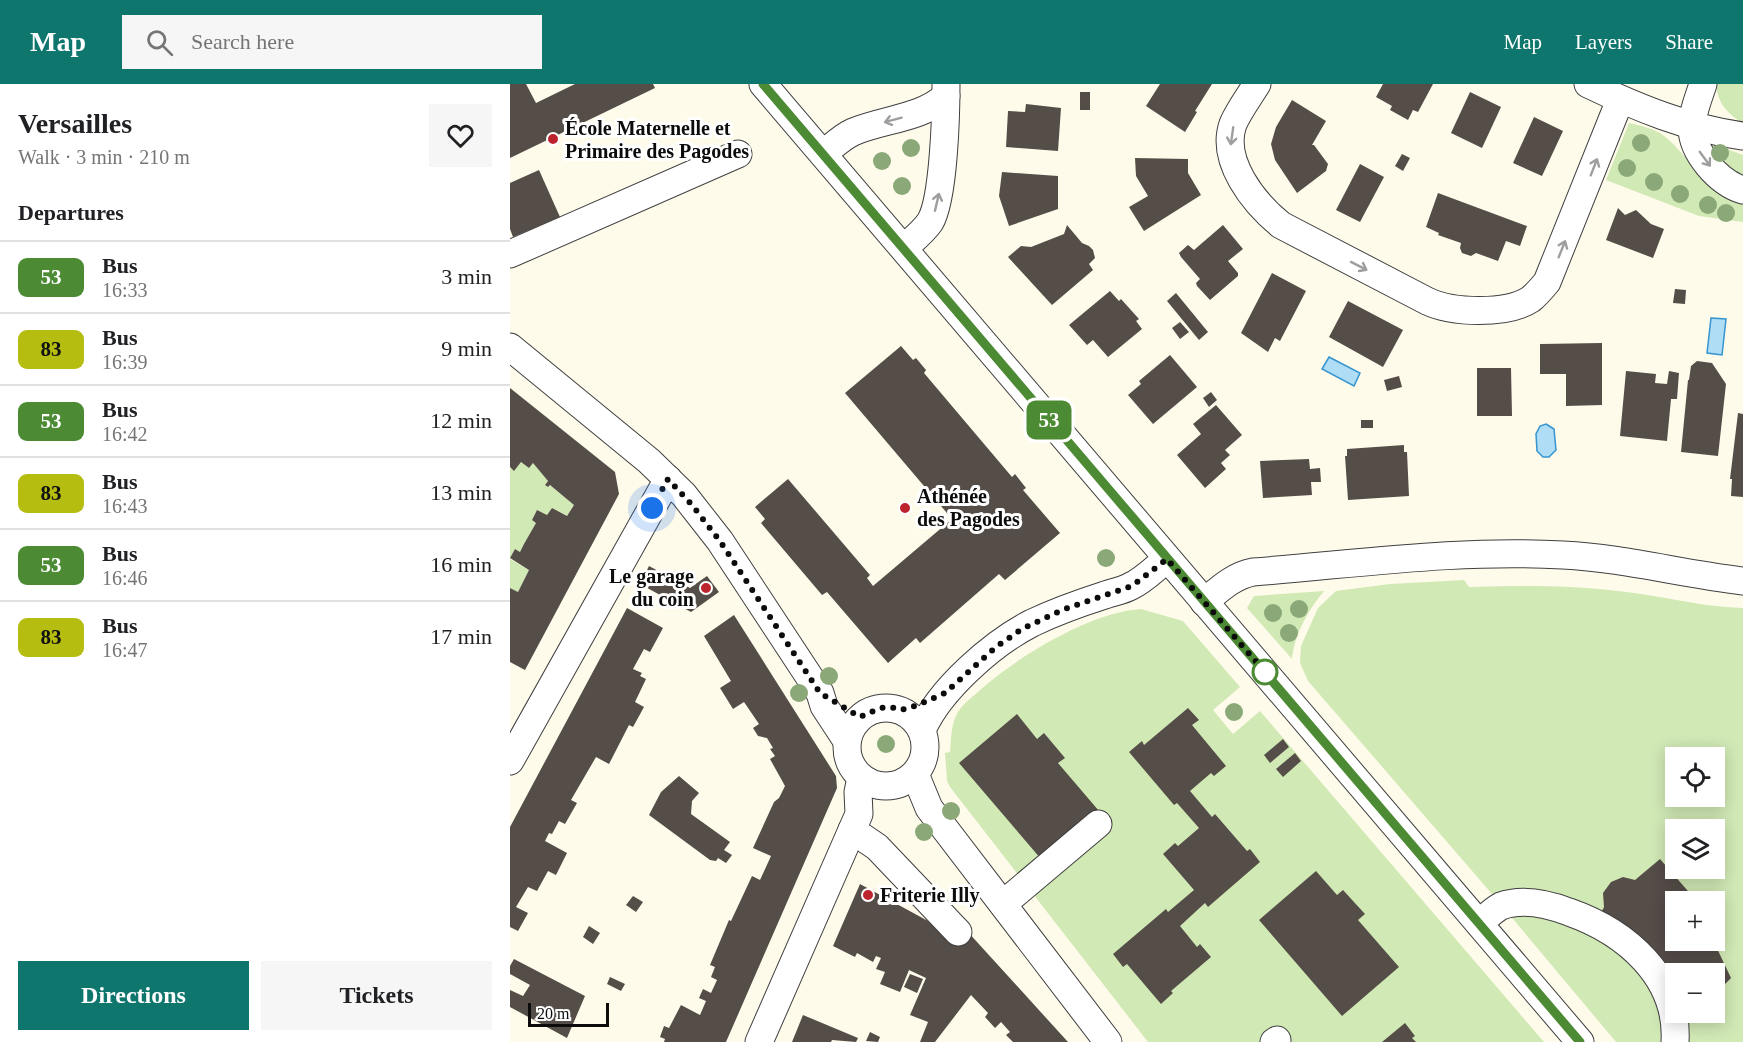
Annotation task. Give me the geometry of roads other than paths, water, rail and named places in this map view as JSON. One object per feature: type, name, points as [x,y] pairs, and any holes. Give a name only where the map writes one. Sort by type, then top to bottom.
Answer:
[{"type":"street","points":[[763,84],[1580,1042]]},
{"type":"street","points":[[1257,84],[1233,126],[1230,148],[1242,178],[1262,207],[1281,225],[1427,301],[1439,306],[1462,310],[1517,306],[1530,300],[1547,282],[1620,100]]},
{"type":"street","points":[[1587,84],[1620,100],[1692,125],[1743,136]]},
{"type":"street","points":[[1702,84],[1692,125],[1694,141],[1703,158],[1720,177],[1743,190]]},
{"type":"street","points":[[823,154],[849,134],[923,110],[940,102],[946,90]]},
{"type":"street","points":[[904,248],[921,233],[930,221],[938,202],[946,90]]},
{"type":"street","points":[[510,254],[738,154]]},
{"type":"street","points":[[510,347],[620,436],[684,495],[720,541],[820,693],[824,706],[847,741]]},
{"type":"street","points":[[510,761],[668,479]]},
{"type":"street","points":[[1204,602],[1232,579],[1253,572],[1455,556],[1561,555],[1607,558],[1743,581]]},
{"type":"street","points":[[922,730],[930,713],[945,693],[996,647],[1022,629],[1062,610],[1132,586],[1167,559]]},
{"type":"street","points":[[820,693],[860,717]]},
{"type":"street","points":[[901,710],[945,693]]},
{"type":"street","points":[[759,1042],[855,822],[858,792],[889,780],[924,758],[925,739],[917,722],[901,710],[891,707],[880,708],[860,717],[854,724],[847,741],[848,755],[853,767],[889,780],[929,808],[1108,1042]]},
{"type":"street","points":[[855,822],[958,932]]},
{"type":"street","points":[[1003,904],[1098,824]]},
{"type":"street","points":[[1479,923],[1498,908],[1513,903],[1536,903],[1568,911],[1612,931],[1638,951],[1662,984],[1673,1012],[1676,1027],[1675,1042]]},
{"type":"water","points":[[1711,318],[1726,319],[1722,355],[1707,353]]},
{"type":"water","points":[[1329,357],[1360,373],[1354,386],[1322,369]]},
{"type":"water","points":[[1546,424],[1554,429],[1556,450],[1549,457],[1543,457],[1537,451],[1536,434],[1540,426]]},
{"type":"place","name":"École Maternelle et Primaire des Pagodes","points":[[553,139]]},
{"type":"place","name":"Athénée des Pagodes","points":[[905,508]]},
{"type":"place","name":"Le garage du coin","points":[[706,588]]},
{"type":"place","name":"Friterie Illy","points":[[868,895]]}]
